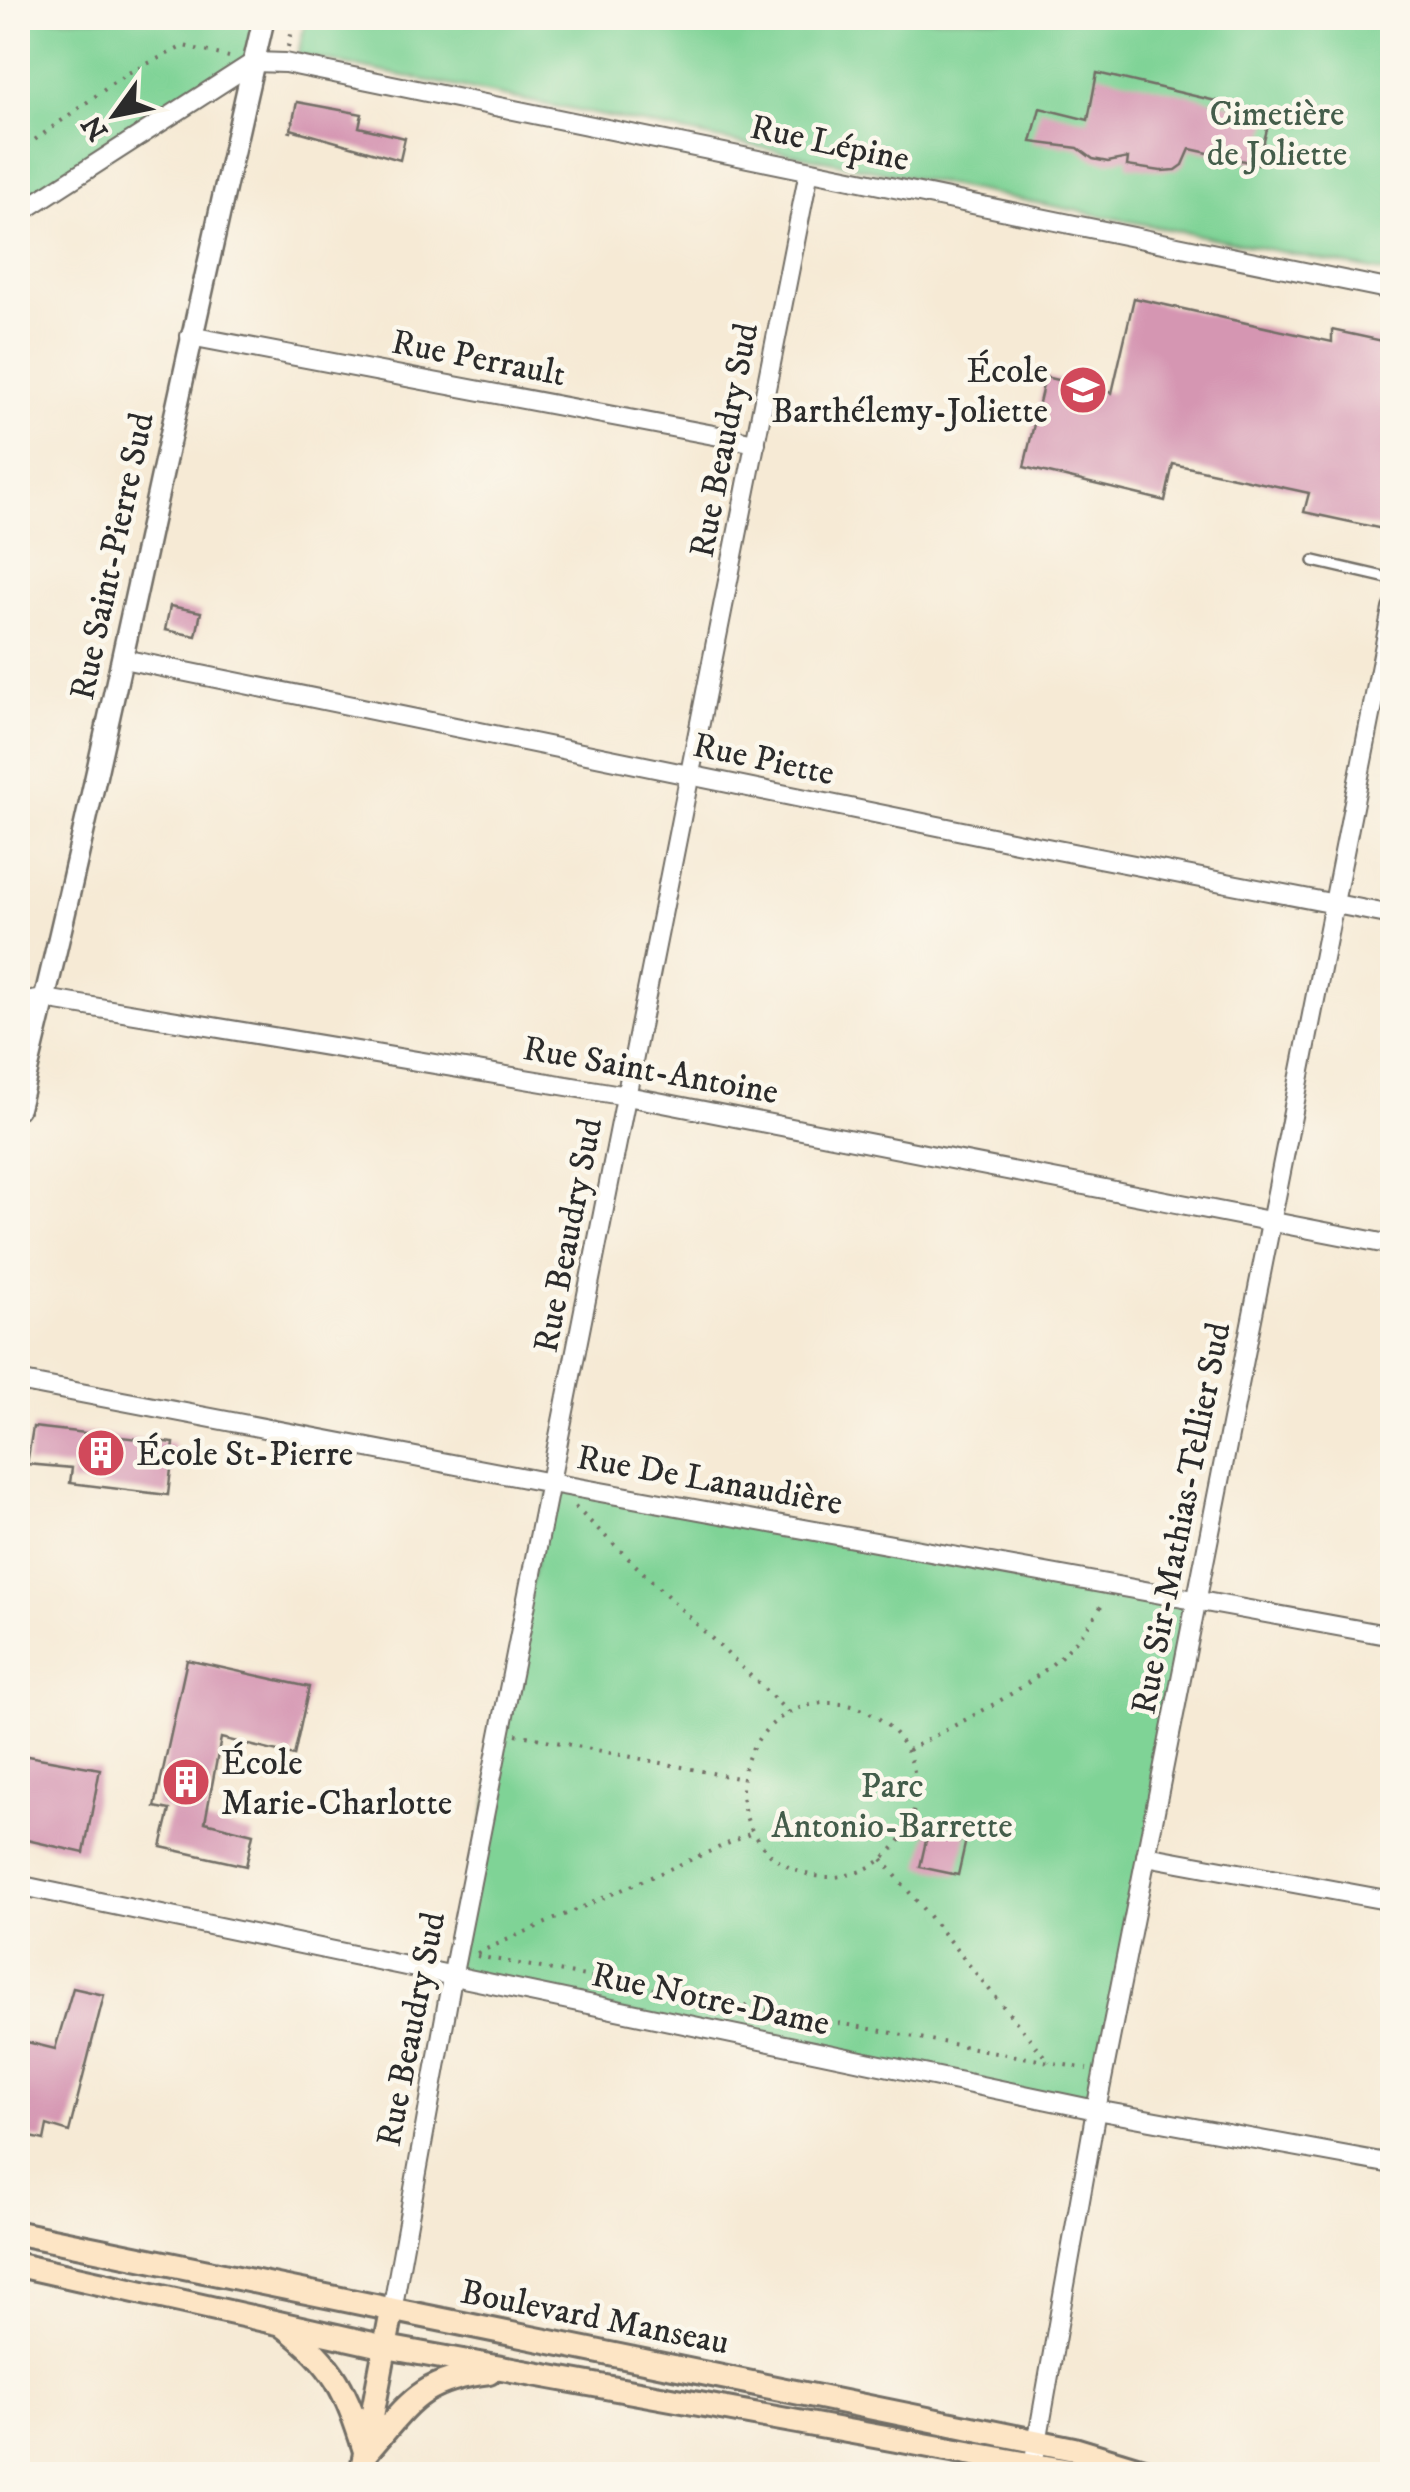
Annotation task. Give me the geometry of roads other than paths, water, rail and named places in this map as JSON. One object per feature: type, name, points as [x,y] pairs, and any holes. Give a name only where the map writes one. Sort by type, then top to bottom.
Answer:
[{"type":"main road","name":"Boulevard Manseau","points":[[18,2232],[392,2312],[1082,2474],[1114,2474]]},
{"type":"main road","name":"Boulevard Manseau","points":[[18,2264],[386,2347],[1034,2460],[1074,2448],[1156,2474]]},
{"type":"main road","points":[[363,2464],[392,2312]]},
{"type":"main road","points":[[277,2321],[313,2348],[336,2377],[346,2394],[363,2464]]},
{"type":"main road","points":[[363,2464],[406,2408],[429,2387],[453,2376],[518,2368]]},
{"type":"street","name":"Rue Saint-Pierre Sud","points":[[18,1108],[124,660],[190,336],[264,18]]},
{"type":"street","name":"Rue Lépine","points":[[254,62],[285,63],[1392,290]]},
{"type":"street","points":[[18,214],[254,62]]},
{"type":"street","name":"Rue Beaudry Sud","points":[[392,2312],[452,1978],[809,171]]},
{"type":"street","name":"Rue Perrault","points":[[190,336],[756,443]]},
{"type":"street","name":"Rue Sir-Mathias-Tellier Sud","points":[[1034,2460],[1103,2072],[1392,608]]},
{"type":"street","name":"Rue Piette","points":[[124,660],[1392,915]]},
{"type":"street","name":"Rue Saint-Antoine","points":[[18,1002],[45,999],[627,1096],[1392,1244]]},
{"type":"street","name":"Rue De Lanaudière","points":[[18,1382],[1392,1636]]},
{"type":"street","points":[[1146,1856],[1392,1901]]},
{"type":"street","name":"Rue Notre-Dame","points":[[18,1885],[1096,2110],[1392,2164]]},
{"type":"lane","points":[[1314,560],[1392,580]]},
{"type":"place","name":"École Barthélemy-Joliette","points":[[1083,390]]},
{"type":"place","name":"École St-Pierre","points":[[101,1453]]},
{"type":"place","name":"École Marie-Charlotte","points":[[186,1782]]},
{"type":"park label","name":"Cimetière de Joliette","points":[[1277,133]]},
{"type":"park label","name":"Parc Antonio-Barrette","points":[[892,1805]]}]
